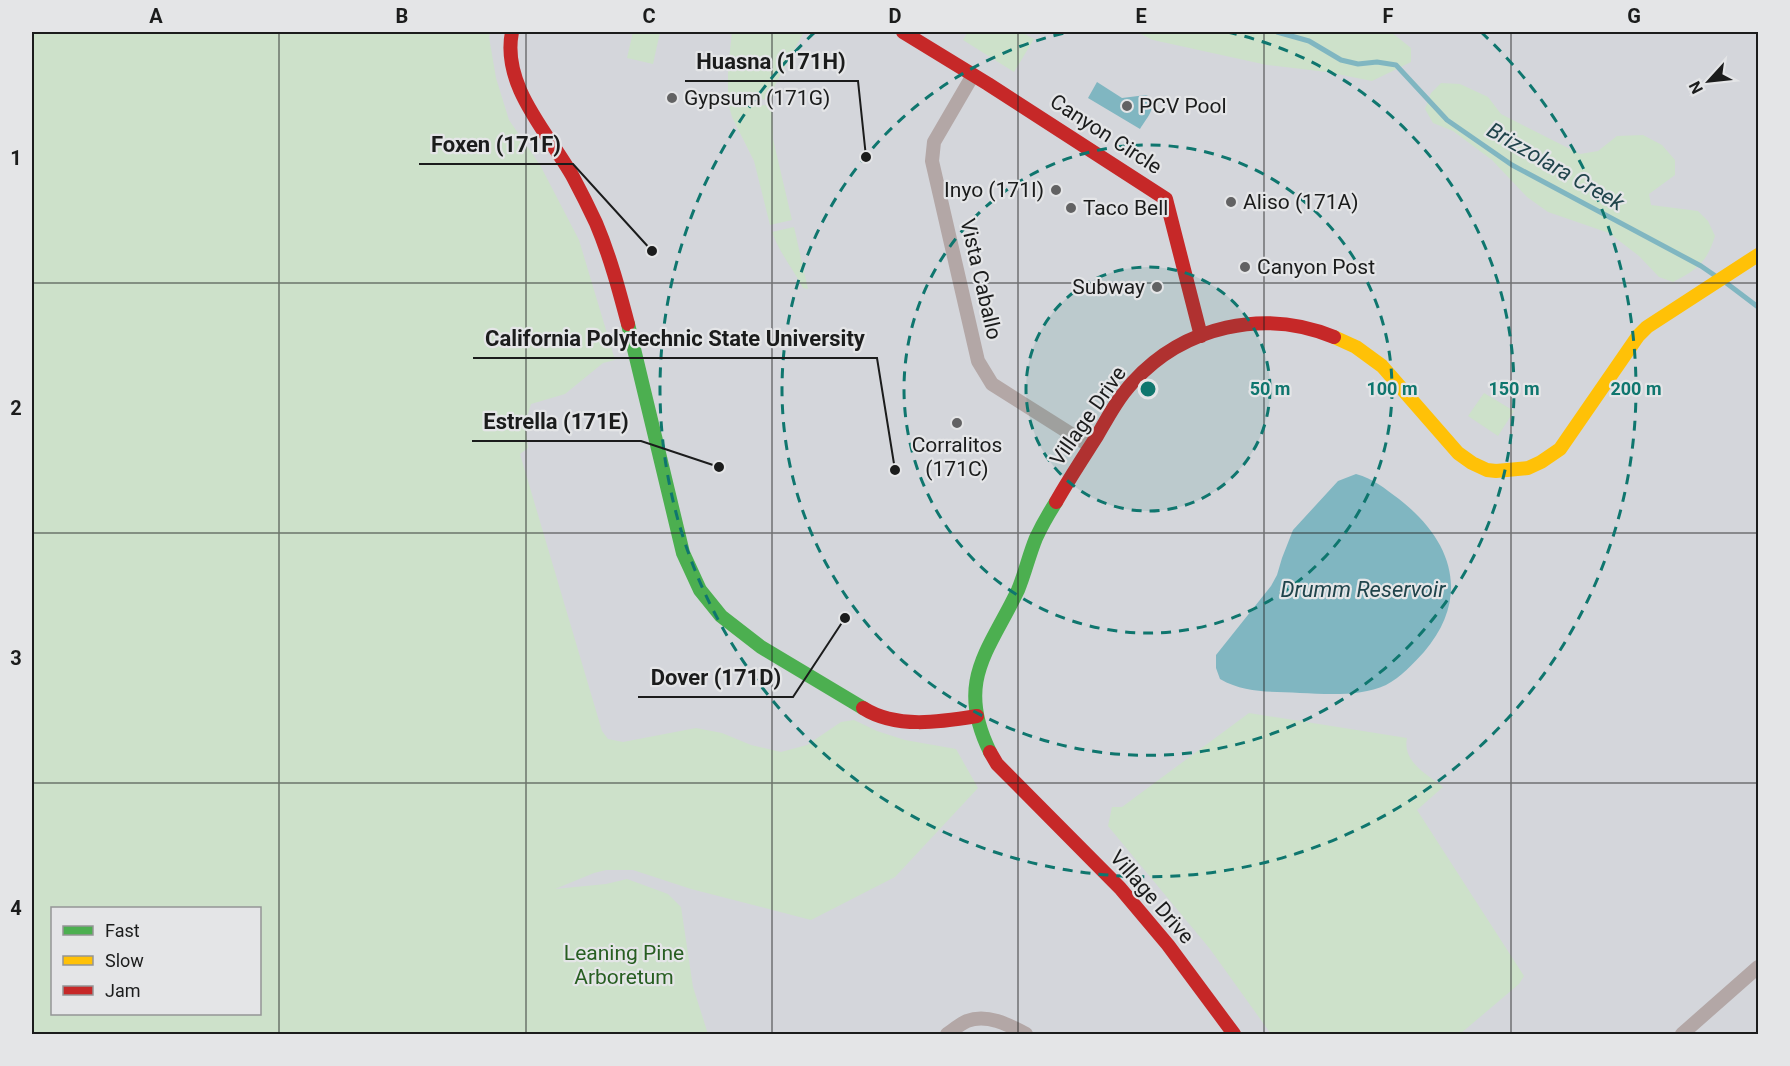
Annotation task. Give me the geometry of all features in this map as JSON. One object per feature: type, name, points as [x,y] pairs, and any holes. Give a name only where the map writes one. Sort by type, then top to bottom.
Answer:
[{"type":"street","points":[[512,32],[509,47],[515,74],[527,104],[573,177],[596,224],[616,276],[683,553],[700,590],[720,616],[761,647],[872,714],[905,722],[976,716]]},
{"type":"street","name":"Canyon Circle","points":[[903,32],[1166,199],[1201,336]]},
{"type":"street","name":"Vista Caballo","points":[[973,75],[934,142],[932,161],[978,361],[992,384],[1090,446]]},
{"type":"street","name":"Village Drive","points":[[1234,1035],[1168,945],[1120,888],[997,764],[988,749],[976,716],[977,674],[984,654],[1020,585],[1040,531],[1053,506],[1118,402],[1138,377],[1177,347],[1217,329],[1239,324],[1286,323],[1342,340],[1366,353],[1382,365],[1451,446],[1470,462],[1488,471],[1514,472],[1531,468],[1547,460],[1560,449],[1638,336],[1655,321],[1758,255]]},
{"type":"street","points":[[1682,1035],[1758,967]]},
{"type":"street","points":[[947,1035],[968,1020],[989,1018],[1008,1024],[1026,1035]]},
{"type":"shaded area","points":[[32,32],[1758,32],[1758,1034],[32,1034]]},
{"type":"green space","name":"Leaning Pine Arboretum","points":[[32,32],[490,32],[496,78],[509,120],[540,165],[579,240],[615,360],[603,363],[565,394],[531,404],[525,423],[528,448],[520,454],[602,731],[608,739],[623,742],[696,728],[722,733],[751,745],[781,752],[807,745],[841,722],[854,720],[877,731],[905,740],[956,749],[978,788],[895,877],[811,920],[691,889],[633,870],[606,870],[555,889],[606,884],[627,879],[668,894],[681,907],[693,987],[708,1034],[32,1034]]},
{"type":"green space","points":[[633,32],[660,32],[653,64],[627,58]]},
{"type":"green space","points":[[732,32],[804,32],[775,85],[772,99],[728,101],[728,69]]},
{"type":"green space","points":[[968,32],[1021,32],[1034,39],[1014,72],[963,40]]},
{"type":"green space","points":[[1137,32],[1391,32],[1411,48],[1411,62],[1372,81],[1327,72],[1267,65],[1153,40]]},
{"type":"green space","points":[[1441,83],[1460,84],[1488,97],[1501,114],[1580,154],[1598,151],[1617,136],[1643,135],[1662,145],[1675,160],[1675,175],[1649,194],[1651,205],[1698,211],[1708,221],[1715,236],[1705,259],[1695,269],[1673,282],[1659,277],[1639,256],[1609,233],[1548,212],[1527,197],[1492,160],[1453,131],[1433,123],[1425,109],[1431,93]]},
{"type":"green space","points":[[772,105],[773,139],[792,220],[770,225],[754,161],[732,117],[729,106]]},
{"type":"green space","points":[[794,227],[808,289],[803,288],[772,232]]},
{"type":"green space","points":[[1484,393],[1514,411],[1498,436],[1468,416]]},
{"type":"green space","points":[[1249,713],[1407,738],[1406,746],[1412,761],[1443,787],[1417,810],[1524,976],[1519,984],[1460,1034],[1271,1034],[1210,949],[1108,826],[1112,807],[1122,807]]},
{"type":"water","name":"PCV Pool","points":[[1097,82],[1122,98],[1146,95],[1150,97],[1151,109],[1140,129],[1088,98]]},
{"type":"water","name":"Drumm Reservoir","points":[[1356,474],[1379,484],[1418,515],[1443,551],[1449,571],[1451,590],[1448,611],[1439,631],[1411,666],[1391,682],[1376,689],[1332,694],[1259,691],[1239,687],[1220,679],[1216,668],[1216,655],[1271,586],[1293,530],[1338,481]]},
{"type":"waterway","name":"Brizzolara Creek","points":[[1277,32],[1309,41],[1341,60],[1358,64],[1377,62],[1396,65],[1447,120],[1512,165],[1701,266],[1717,277]]},
{"type":"waterway","name":"Brizzolara Creek","points":[[1725,282],[1758,307]]},
{"type":"traffic: fast","points":[[628,324],[683,553],[700,590],[721,616],[761,647],[863,708]]},
{"type":"traffic: fast","points":[[990,752],[980,727],[976,705],[976,686],[980,667],[1018,590],[1036,538],[1056,502]]},
{"type":"traffic: slow","points":[[1334,337],[1356,347],[1382,366],[1458,453],[1472,463],[1487,470],[1496,471],[1528,468],[1560,449],[1638,336],[1647,327],[1758,255]]},
{"type":"traffic: jam","points":[[512,32],[510,52],[520,90],[529,109],[573,177],[596,223],[610,260],[628,324]]},
{"type":"traffic: jam","points":[[903,32],[1166,199],[1201,336]]},
{"type":"traffic: jam","points":[[1056,502],[1114,408],[1133,382],[1153,363],[1176,347],[1226,328],[1253,324],[1280,324],[1307,328],[1334,337]]},
{"type":"traffic: jam","points":[[863,708],[890,719],[918,722],[977,716]]},
{"type":"traffic: jam","points":[[990,752],[997,764],[1120,888],[1168,945],[1234,1034]]},
{"type":"place","name":"Gypsum (171G)","points":[[672,98]]},
{"type":"place","name":"PCV Pool","points":[[1127,106]]},
{"type":"place","name":"Huasna (171H)","points":[[866,157]]},
{"type":"place","name":"Inyo (171I)","points":[[1056,190]]},
{"type":"place","name":"Aliso (171A)","points":[[1231,202]]},
{"type":"place","name":"Taco Bell","points":[[1071,208]]},
{"type":"place","name":"Foxen (171F)","points":[[652,251]]},
{"type":"place","name":"Canyon Post","points":[[1245,267]]},
{"type":"place","name":"Subway","points":[[1157,287]]},
{"type":"place","name":"Corralitos (171C)","points":[[957,423]]},
{"type":"place","name":"Estrella (171E)","points":[[719,467]]},
{"type":"place","name":"California Polytechnic State University","points":[[895,470]]},
{"type":"place","name":"Dover (171D)","points":[[845,618]]}]
